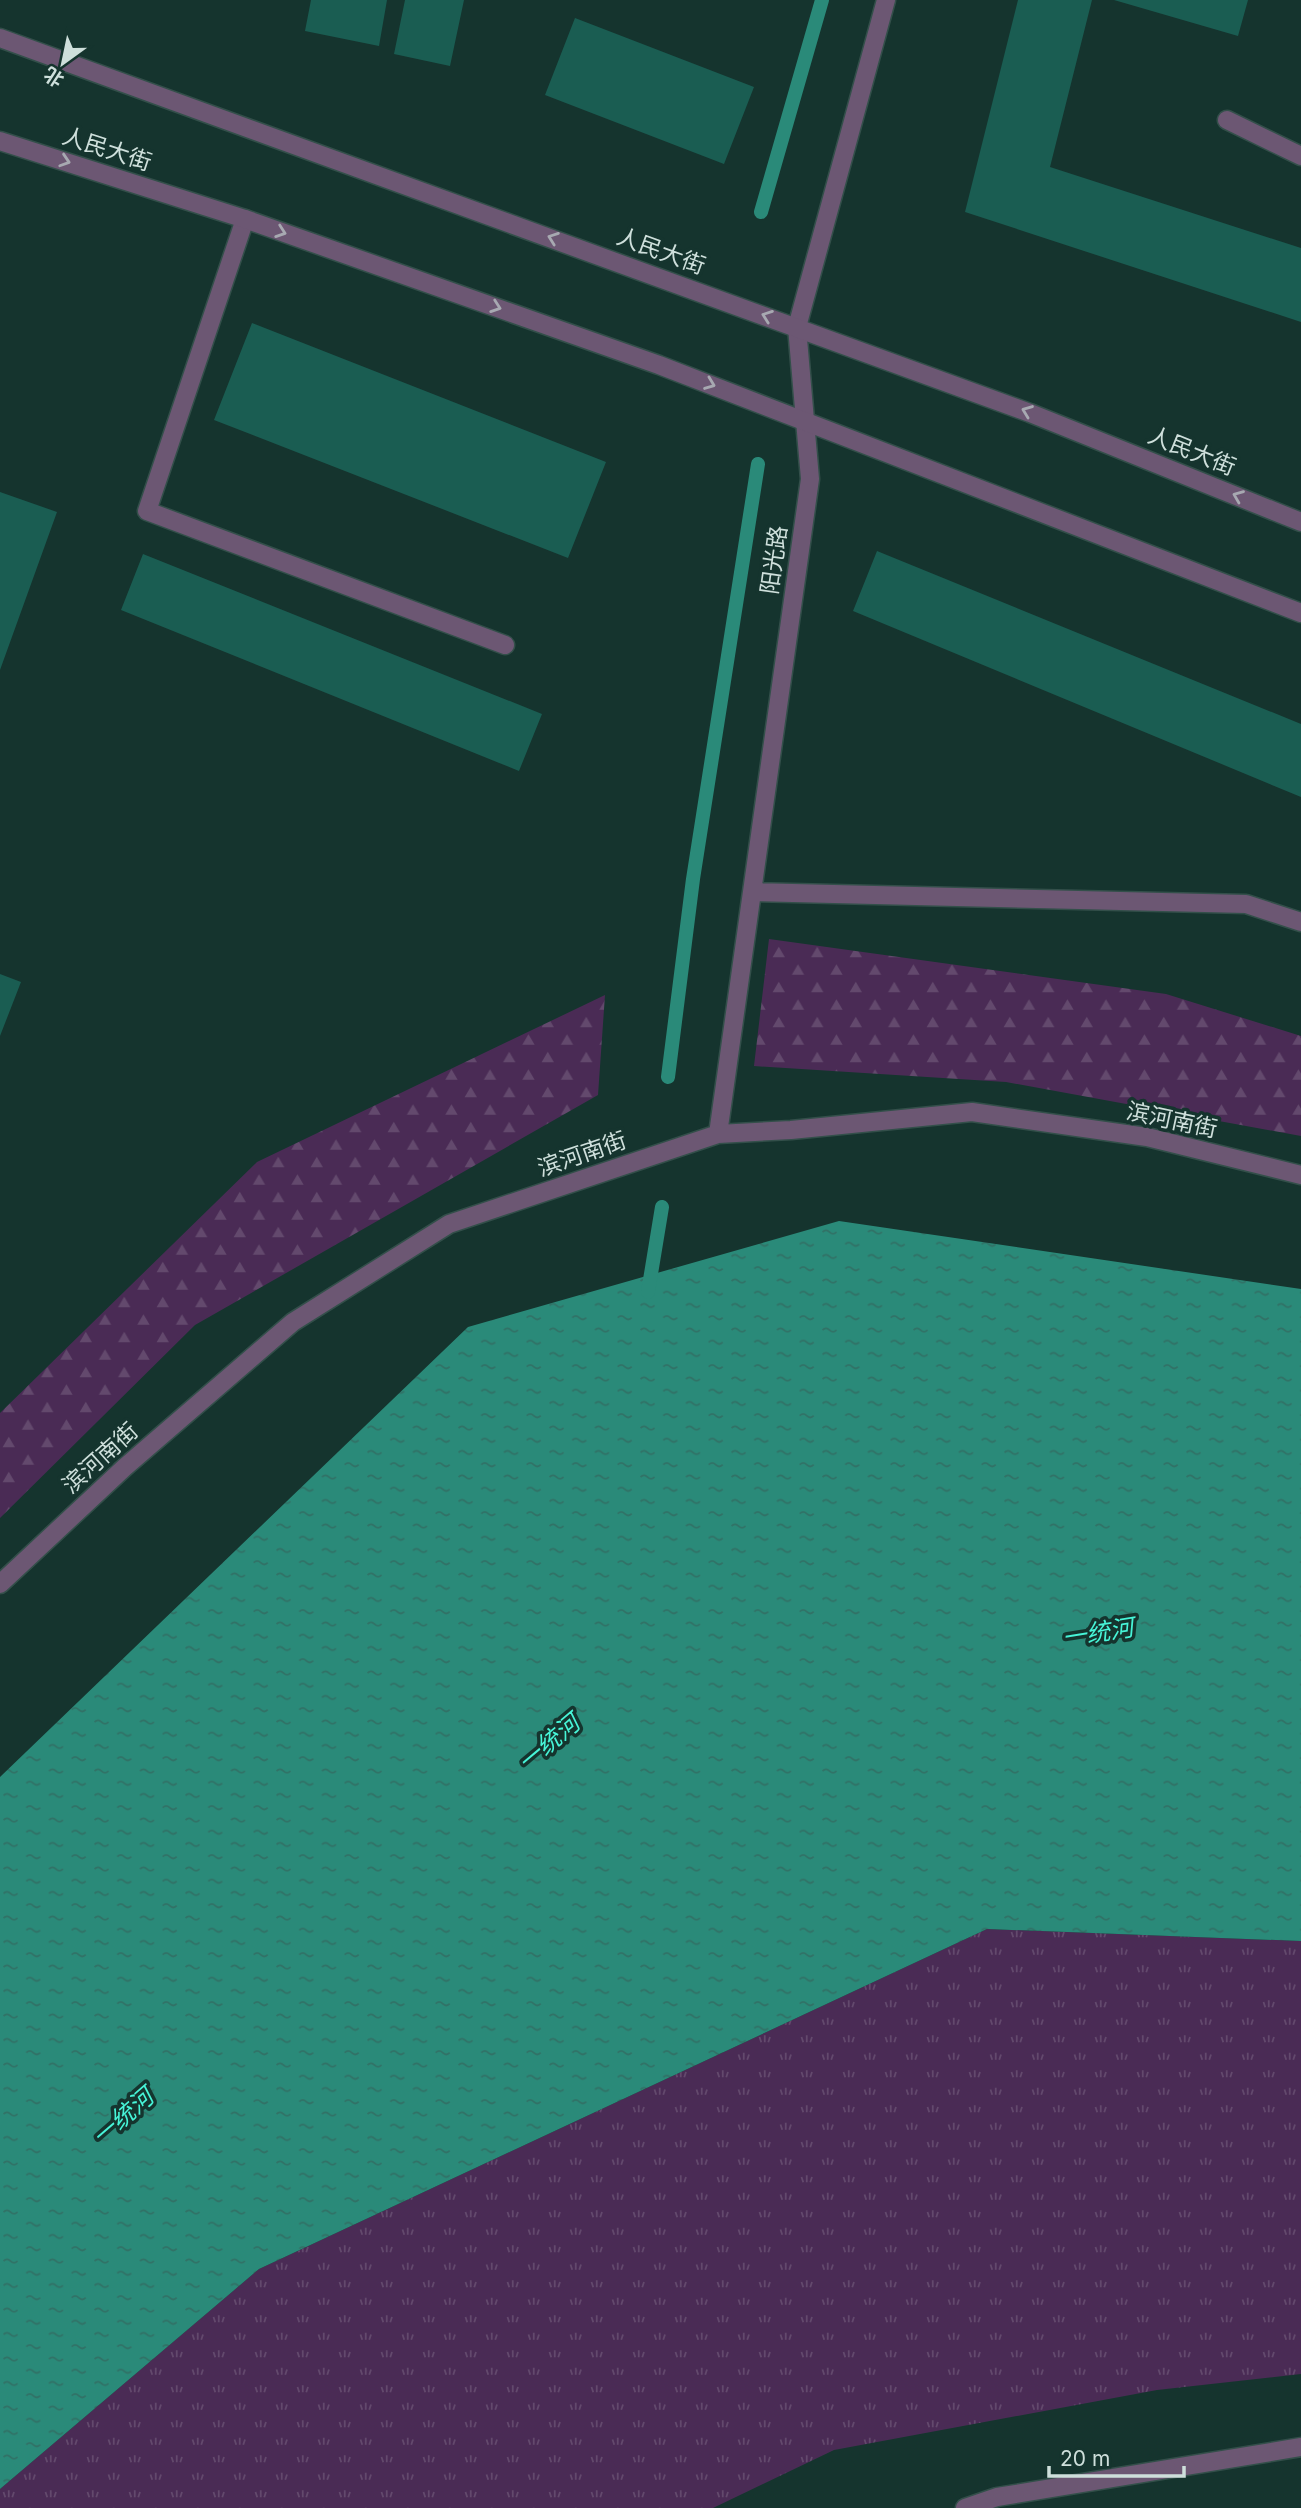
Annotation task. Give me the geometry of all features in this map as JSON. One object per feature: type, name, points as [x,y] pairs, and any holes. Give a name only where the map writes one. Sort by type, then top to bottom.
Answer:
[{"type":"street","name":"阳光路","points":[[718,1134],[810,479],[796,327],[886,0]]},
{"type":"street","name":"人民大街","points":[[0,38],[1030,412],[1301,522]]},
{"type":"street","points":[[1227,120],[1301,156]]},
{"type":"street","name":"人民大街","points":[[0,141],[244,219],[659,365],[1301,613]]},
{"type":"street","points":[[244,219],[147,511],[505,645]]},
{"type":"street","points":[[752,892],[1246,904],[1301,922]]},
{"type":"street","name":"滨河南街","points":[[0,1584],[125,1467],[293,1322],[415,1245],[449,1224],[718,1134],[791,1130],[972,1112],[1147,1137],[1301,1175]]},
{"type":"street","points":[[965,2508],[998,2497],[1301,2447]]},
{"type":"green space","points":[[769,939],[1166,994],[1301,1036],[1301,1136],[1006,1082],[754,1066]]},
{"type":"green space","points":[[605,995],[598,1095],[195,1325],[0,1518],[0,1413],[257,1162]]},
{"type":"green space","points":[[987,1929],[1301,1941],[1301,2374],[1157,2390],[834,2450],[713,2508],[0,2508],[0,2489],[259,2269]]},
{"type":"water","name":"一统河","points":[[839,1221],[1301,1289],[1301,1941],[987,1929],[259,2269],[0,2489],[0,1777],[468,1327]]},
{"type":"building","points":[[311,0],[387,0],[379,46],[305,31]]},
{"type":"building","points":[[405,0],[464,0],[450,66],[394,54]]},
{"type":"building","points":[[1018,0],[1092,0],[1050,167],[1301,248],[1301,322],[965,212]]},
{"type":"building","points":[[1114,0],[1248,0],[1238,36]]},
{"type":"building","points":[[575,18],[754,87],[724,164],[545,95]]},
{"type":"building","points":[[252,323],[606,462],[568,558],[214,420]]},
{"type":"building","points":[[0,492],[57,512],[0,670]]},
{"type":"building","points":[[877,551],[1301,724],[1301,797],[853,611]]},
{"type":"building","points":[[143,554],[542,714],[519,771],[121,610]]},
{"type":"building","points":[[0,974],[21,982],[0,1036]]},
{"type":"waterway","points":[[761,212],[822,0]]},
{"type":"waterway","points":[[668,1077],[693,879],[758,464]]},
{"type":"waterway","points":[[648,1292],[662,1207]]}]
